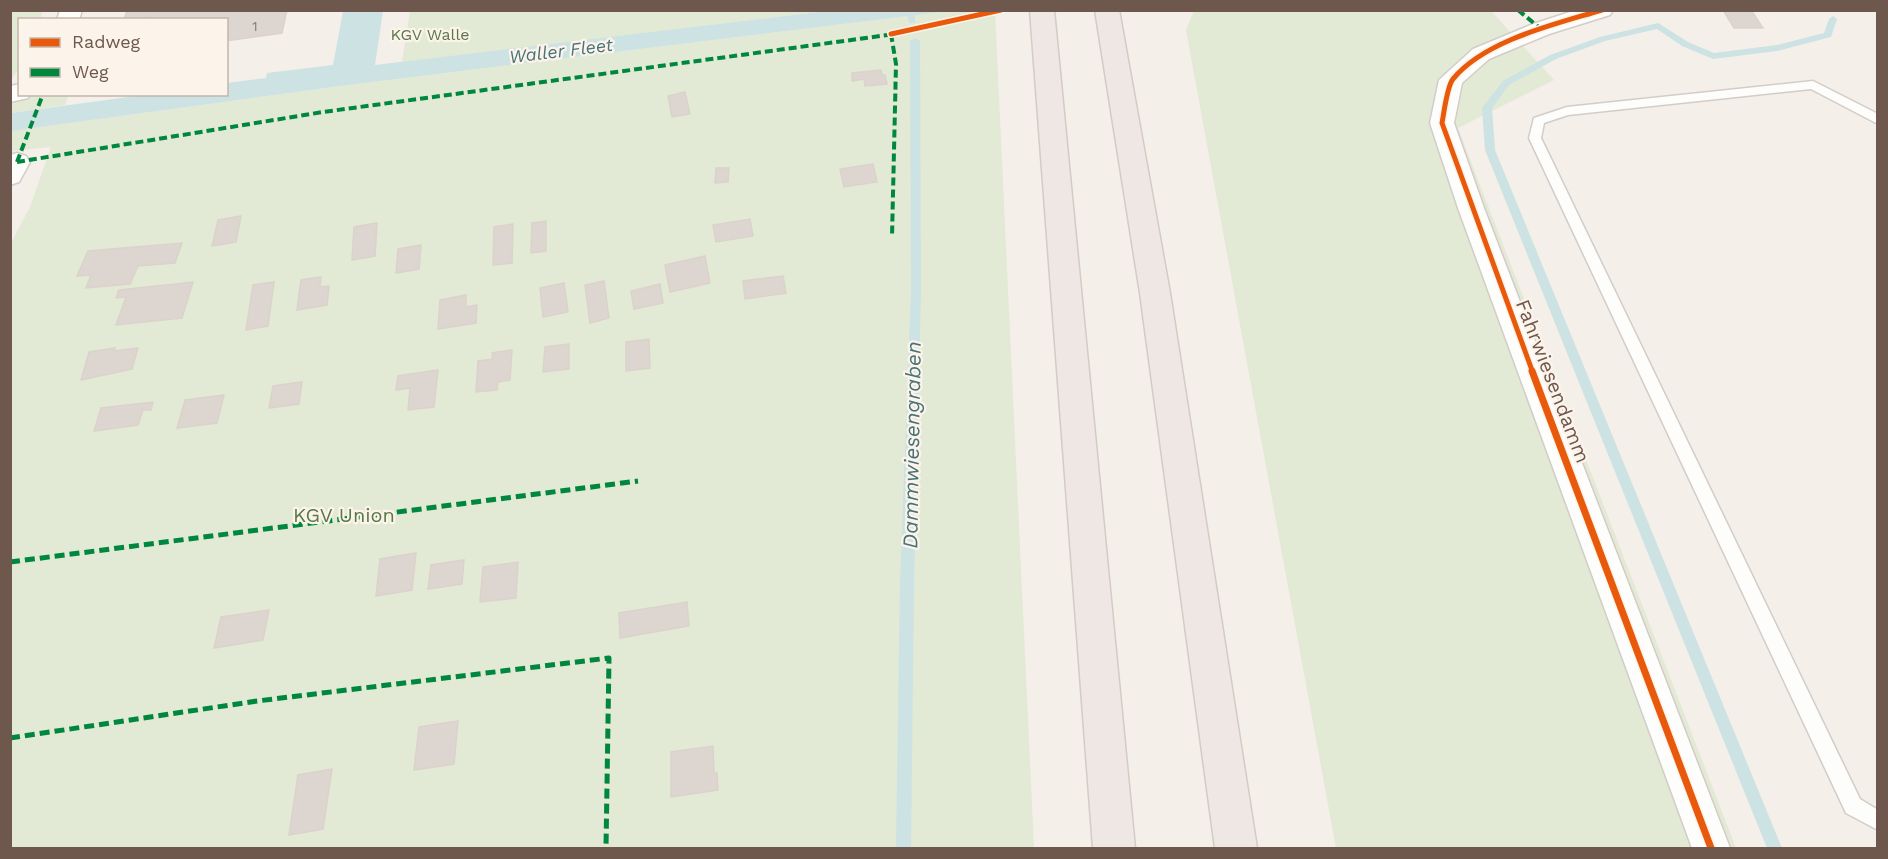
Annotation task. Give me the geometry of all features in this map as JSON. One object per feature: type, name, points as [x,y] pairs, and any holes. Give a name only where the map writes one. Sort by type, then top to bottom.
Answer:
[{"type":"highway","points":[[1108,13],[1156,305],[1236,849]]},
{"type":"highway","points":[[1043,20],[1114,849]]},
{"type":"street","name":"Fahrwiesendamm","points":[[1602,10],[1541,29],[1482,54],[1451,80],[1442,123],[1471,208],[1711,849]]},
{"type":"lane","points":[[1878,120],[1813,85],[1568,111],[1538,121],[1535,138],[1853,806],[1878,821]]},
{"type":"green space","points":[[11,10],[43,11],[40,18],[18,18],[18,70],[11,79]]},
{"type":"green space","name":"KGV Walle","points":[[410,11],[826,11],[402,62]]},
{"type":"green space","name":"KGV Union","points":[[948,11],[995,11],[1034,848],[11,848],[11,243],[30,207],[51,147],[11,151],[10,131],[340,86]]},
{"type":"green space","points":[[1194,11],[1491,11],[1554,80],[1458,128],[1736,848],[1336,848],[1186,30]]},
{"type":"green space","points":[[24,96],[69,96],[65,105],[11,113],[10,100]]},
{"type":"water","name":"Waller Fleet","points":[[343,11],[383,11],[375,65],[826,11],[949,11],[340,86],[11,131],[11,113],[136,96],[228,96],[228,83],[266,78],[267,73],[333,65]]},
{"type":"building","points":[[127,10],[287,10],[282,33],[228,41],[228,18],[125,18]]},
{"type":"building","points":[[1723,10],[1751,10],[1763,28],[1734,28]]},
{"type":"building","points":[[881,70],[887,84],[865,86],[864,79],[852,81],[852,73]]},
{"type":"building","points":[[685,92],[690,114],[672,117],[668,96]]},
{"type":"building","points":[[873,164],[877,182],[844,187],[840,169]]},
{"type":"building","points":[[716,168],[729,168],[728,182],[715,183]]},
{"type":"building","points":[[241,216],[236,242],[212,246],[218,220]]},
{"type":"building","points":[[750,219],[753,236],[716,242],[713,225]]},
{"type":"building","points":[[546,221],[546,251],[531,253],[532,223]]},
{"type":"building","points":[[377,223],[375,256],[352,260],[354,227]]},
{"type":"building","points":[[513,224],[512,263],[493,265],[494,227]]},
{"type":"building","points":[[182,243],[175,263],[138,266],[130,284],[86,288],[91,275],[77,276],[88,251]]},
{"type":"building","points":[[421,245],[419,269],[396,273],[398,249]]},
{"type":"building","points":[[705,256],[710,283],[670,292],[665,265]]},
{"type":"building","points":[[783,276],[786,293],[745,299],[743,281]]},
{"type":"building","points":[[321,277],[320,287],[329,286],[327,305],[297,310],[301,280]]},
{"type":"building","points":[[604,281],[609,318],[590,323],[585,285]]},
{"type":"building","points":[[193,282],[182,318],[116,325],[126,297],[116,298],[119,290]]},
{"type":"building","points":[[274,282],[268,326],[246,330],[253,285]]},
{"type":"building","points":[[564,283],[568,312],[543,317],[540,288]]},
{"type":"building","points":[[660,284],[663,303],[634,309],[631,291]]},
{"type":"building","points":[[466,295],[466,307],[477,305],[476,323],[438,329],[440,300]]},
{"type":"building","points":[[649,339],[650,368],[626,371],[626,342]]},
{"type":"building","points":[[569,344],[569,369],[543,372],[545,347]]},
{"type":"building","points":[[115,348],[114,351],[138,348],[132,369],[81,380],[89,352]]},
{"type":"building","points":[[512,350],[510,380],[498,382],[497,390],[476,392],[478,361],[493,359],[492,353]]},
{"type":"building","points":[[438,370],[434,407],[408,410],[410,388],[396,390],[398,376]]},
{"type":"building","points":[[302,382],[299,404],[269,408],[273,386]]},
{"type":"building","points":[[224,395],[217,423],[177,428],[185,400]]},
{"type":"building","points":[[153,402],[151,410],[143,410],[138,425],[94,431],[101,408]]},
{"type":"building","points":[[416,553],[412,590],[376,596],[380,559]]},
{"type":"building","points":[[464,560],[462,584],[428,589],[431,565]]},
{"type":"building","points":[[518,562],[516,598],[480,602],[483,567]]},
{"type":"building","points":[[687,602],[689,626],[620,638],[619,613]]},
{"type":"building","points":[[269,610],[263,640],[214,648],[221,617]]},
{"type":"building","points":[[458,721],[454,764],[414,770],[419,727]]},
{"type":"building","points":[[713,746],[714,773],[717,773],[718,790],[671,797],[671,752]]},
{"type":"building","points":[[332,769],[323,829],[289,835],[298,775]]},
{"type":"waterway","name":"Dammwiesengraben","points":[[910,10],[912,21]]},
{"type":"waterway","points":[[1774,848],[1490,150],[1487,108],[1506,83],[1553,57],[1603,39],[1658,26],[1685,44],[1713,56],[1777,48],[1828,35],[1833,19]]},
{"type":"waterway","name":"Dammwiesengraben","points":[[903,848],[907,584],[916,291],[915,41]]},
{"type":"marked path","points":[[1518,10],[1541,29]]},
{"type":"marked path","points":[[891,34],[896,64],[892,237]]},
{"type":"marked path","points":[[17,162],[323,112],[895,34]]},
{"type":"marked path","points":[[17,162],[42,96]]},
{"type":"marked path","points":[[10,562],[638,481]]},
{"type":"marked path","points":[[10,738],[257,701],[609,658],[606,848]]},
{"type":"cycle path","points":[[891,34],[1001,10]]},
{"type":"cycle path","points":[[1602,10],[1541,29],[1481,54],[1451,80],[1442,123],[1471,208],[1711,848]]}]
